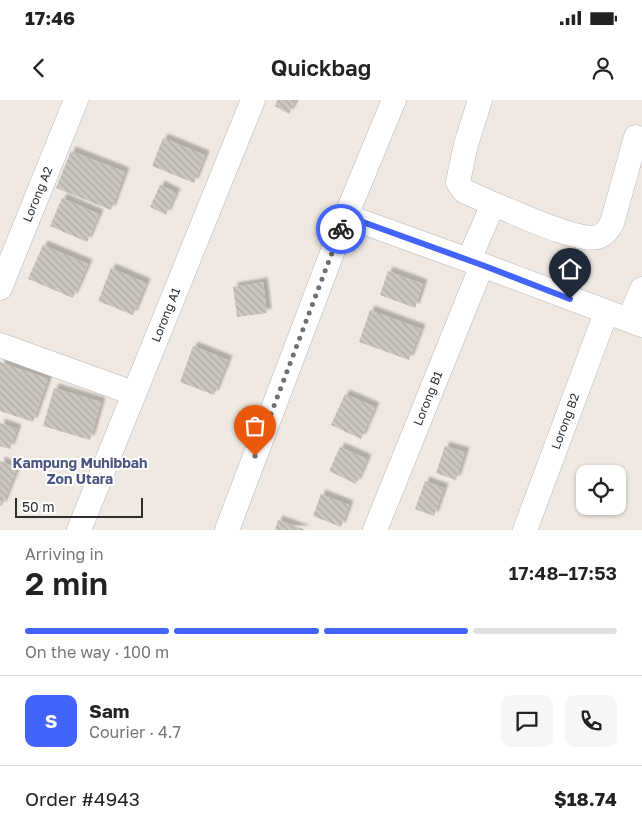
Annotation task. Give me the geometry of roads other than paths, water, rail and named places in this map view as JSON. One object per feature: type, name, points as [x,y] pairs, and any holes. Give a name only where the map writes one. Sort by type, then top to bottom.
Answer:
[{"type":"street","name":"Lorong A2","points":[[0,288],[76,100]]},
{"type":"street","name":"Lorong A1","points":[[79,530],[253,100]]},
{"type":"street","points":[[227,530],[346,216],[394,100]]},
{"type":"street","points":[[480,100],[462,157],[458,182],[464,191],[577,237],[596,237],[608,231],[612,223],[636,137]]},
{"type":"street","name":"Lorong B1","points":[[375,530],[475,262],[493,204]]},
{"type":"street","points":[[346,216],[636,323],[642,289]]},
{"type":"street","name":"Lorong B2","points":[[525,530],[606,312]]},
{"type":"street","points":[[0,345],[133,394]]},
{"type":"district","name":"Kampung Muhibbah Zon Utara","points":[[80,472]]}]
